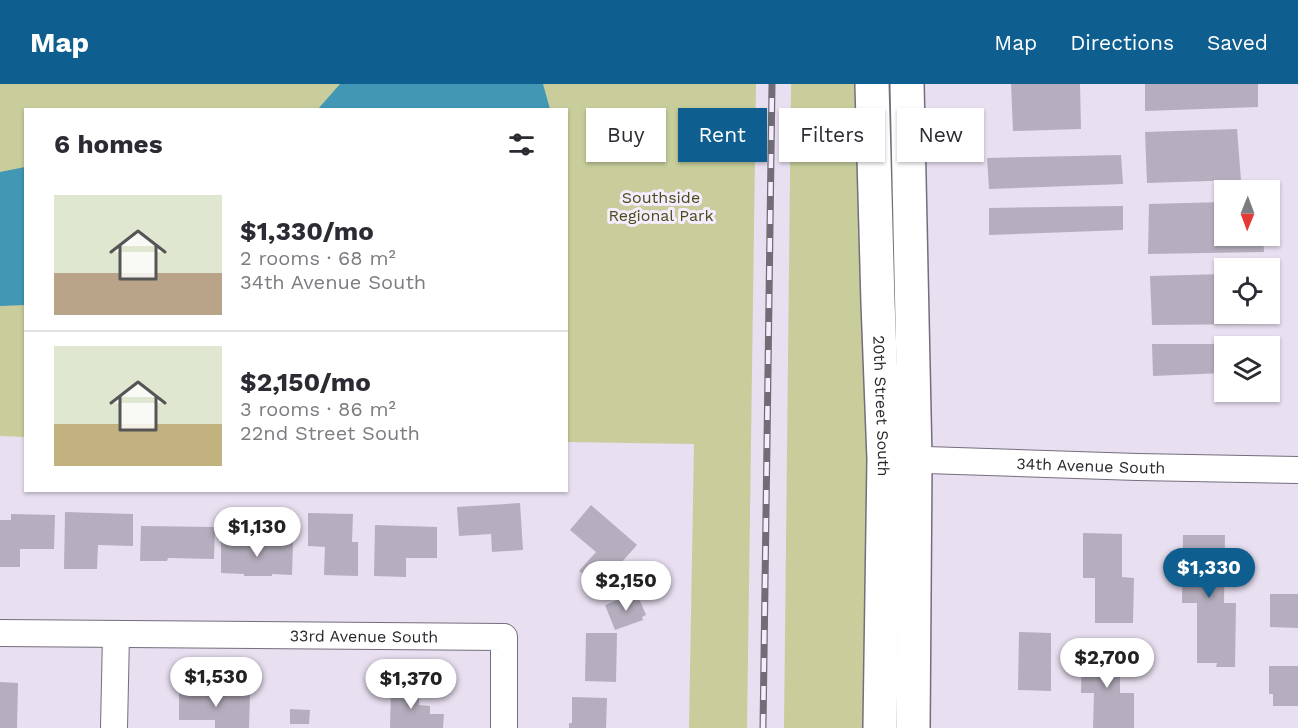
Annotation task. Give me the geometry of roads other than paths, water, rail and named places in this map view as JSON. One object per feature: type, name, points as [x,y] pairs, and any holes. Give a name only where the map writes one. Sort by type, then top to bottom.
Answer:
[{"type":"street","name":"20th Street South","points":[[872,84],[877,280],[900,459],[913,728]]},
{"type":"street","name":"20th Street South","points":[[880,728],[900,459],[907,84]]},
{"type":"street","name":"34th Avenue South","points":[[900,459],[1298,470]]},
{"type":"street","name":"33rd Avenue South","points":[[0,633],[504,637],[504,728]]},
{"type":"street","points":[[114,728],[116,635]]},
{"type":"water","points":[[340,84],[543,84],[550,108],[319,108]]},
{"type":"water","points":[[24,167],[24,305],[0,306],[0,172]]},
{"type":"railway","points":[[763,728],[772,84]]},
{"type":"park label","name":"Southside Regional Park","points":[[661,206]]}]
